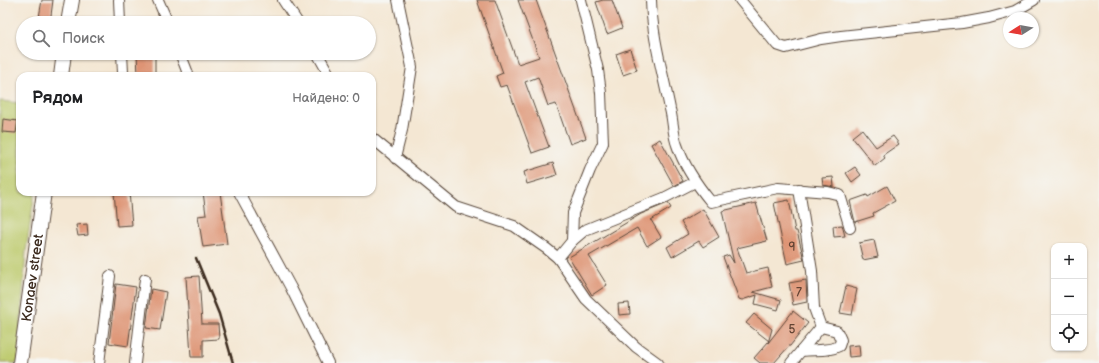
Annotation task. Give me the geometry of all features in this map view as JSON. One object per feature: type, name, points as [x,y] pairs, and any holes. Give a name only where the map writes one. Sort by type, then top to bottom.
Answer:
[{"type":"main road","points":[[69,16],[72,0]]},
{"type":"main road","points":[[62,72],[63,60]]},
{"type":"main road","name":"Konaev street","points":[[20,363],[43,196]]},
{"type":"street","points":[[119,0],[120,16]]},
{"type":"street","points":[[158,0],[165,16]]},
{"type":"street","points":[[283,0],[293,16]]},
{"type":"street","points":[[396,158],[412,67],[398,0]]},
{"type":"street","points":[[572,240],[573,213],[590,170],[604,143],[598,70],[581,0]]},
{"type":"street","points":[[651,0],[656,41],[674,125],[676,144],[695,182],[711,202],[778,188],[828,192],[840,195],[850,228]]},
{"type":"street","points":[[740,0],[777,45],[786,48],[821,39],[841,36],[962,23],[989,18],[1015,11],[1034,0]]},
{"type":"street","points":[[122,60],[123,72]]},
{"type":"street","points":[[183,60],[187,72]]},
{"type":"street","points":[[321,60],[328,72]]},
{"type":"street","points":[[376,141],[456,207],[514,226],[547,249],[558,258],[586,299],[636,347],[658,363]]},
{"type":"street","points":[[558,258],[572,240],[585,230],[652,203],[695,182]]},
{"type":"street","points":[[799,189],[812,271],[814,308],[821,327]]},
{"type":"street","points":[[241,196],[291,288],[328,363]]},
{"type":"street","points":[[99,363],[110,276]]},
{"type":"street","points":[[135,363],[145,279]]},
{"type":"street","points":[[790,363],[821,327]]},
{"type":"street","points":[[801,351],[816,349],[831,350],[839,346],[841,340],[837,331],[821,327]]},
{"type":"green space","points":[[0,101],[16,103],[16,196],[34,196],[26,251],[18,363],[0,363]]},
{"type":"building","points":[[42,0],[53,0],[51,16],[39,16]]},
{"type":"building","points":[[477,0],[495,0],[518,64],[539,57],[518,0],[536,0],[586,138],[570,144],[556,104],[548,106],[538,77],[525,82],[549,147],[532,153],[507,85],[500,87],[496,76],[503,73]]},
{"type":"building","points":[[612,0],[622,28],[607,34],[596,2]]},
{"type":"building","points":[[630,49],[637,70],[623,75],[616,54]]},
{"type":"building","points":[[137,60],[155,60],[155,72],[138,72]]},
{"type":"building","points":[[3,119],[16,121],[16,133],[2,132]]},
{"type":"building","points":[[862,129],[876,147],[893,136],[899,144],[883,155],[885,158],[875,166],[852,137]]},
{"type":"building","points":[[660,139],[683,181],[674,186],[651,144]]},
{"type":"building","points":[[553,163],[557,175],[527,184],[524,172]]},
{"type":"building","points":[[855,167],[861,175],[852,182],[846,173]]},
{"type":"building","points":[[833,177],[834,187],[823,185],[822,178]]},
{"type":"building","points":[[887,186],[895,201],[873,213],[874,216],[855,222],[850,201],[867,195],[868,197]]},
{"type":"building","points":[[114,196],[129,196],[132,225],[117,226]]},
{"type":"building","points":[[204,196],[221,196],[227,244],[203,247],[198,216],[206,215]]},
{"type":"building","points":[[789,200],[795,231],[797,231],[804,260],[787,264],[774,203]]},
{"type":"building","points":[[668,203],[671,208],[651,220],[661,237],[647,246],[637,228],[589,256],[607,285],[592,295],[569,257],[641,214]]},
{"type":"building","points":[[756,203],[767,241],[737,248],[746,273],[768,268],[772,287],[753,292],[781,300],[778,310],[755,304],[757,295],[742,300],[739,299],[723,257],[729,255],[734,263],[722,211]]},
{"type":"building","points":[[703,209],[719,237],[703,247],[699,241],[672,257],[667,247],[688,234],[681,222]]},
{"type":"building","points":[[87,224],[88,235],[78,236],[76,225]]},
{"type":"building","points":[[842,225],[845,236],[834,237],[833,226]]},
{"type":"building","points":[[874,240],[878,257],[863,260],[859,243]]},
{"type":"building","points":[[199,276],[202,324],[218,324],[219,339],[203,340],[203,357],[191,357],[186,277]]},
{"type":"building","points":[[806,280],[807,302],[793,305],[789,283]]},
{"type":"building","points":[[116,284],[136,287],[128,346],[109,343]]},
{"type":"building","points":[[846,286],[857,289],[852,315],[840,313]]},
{"type":"building","points":[[151,289],[166,292],[160,330],[146,328]]},
{"type":"building","points":[[629,303],[630,314],[619,315],[618,304]]},
{"type":"building","points":[[793,311],[808,323],[774,363],[760,363],[754,358]]},
{"type":"building","points":[[754,314],[772,329],[769,341],[746,323]]},
{"type":"building","points":[[859,345],[860,356],[849,357],[848,346]]},
{"type":"railway","points":[[196,258],[219,314],[233,363]]}]
